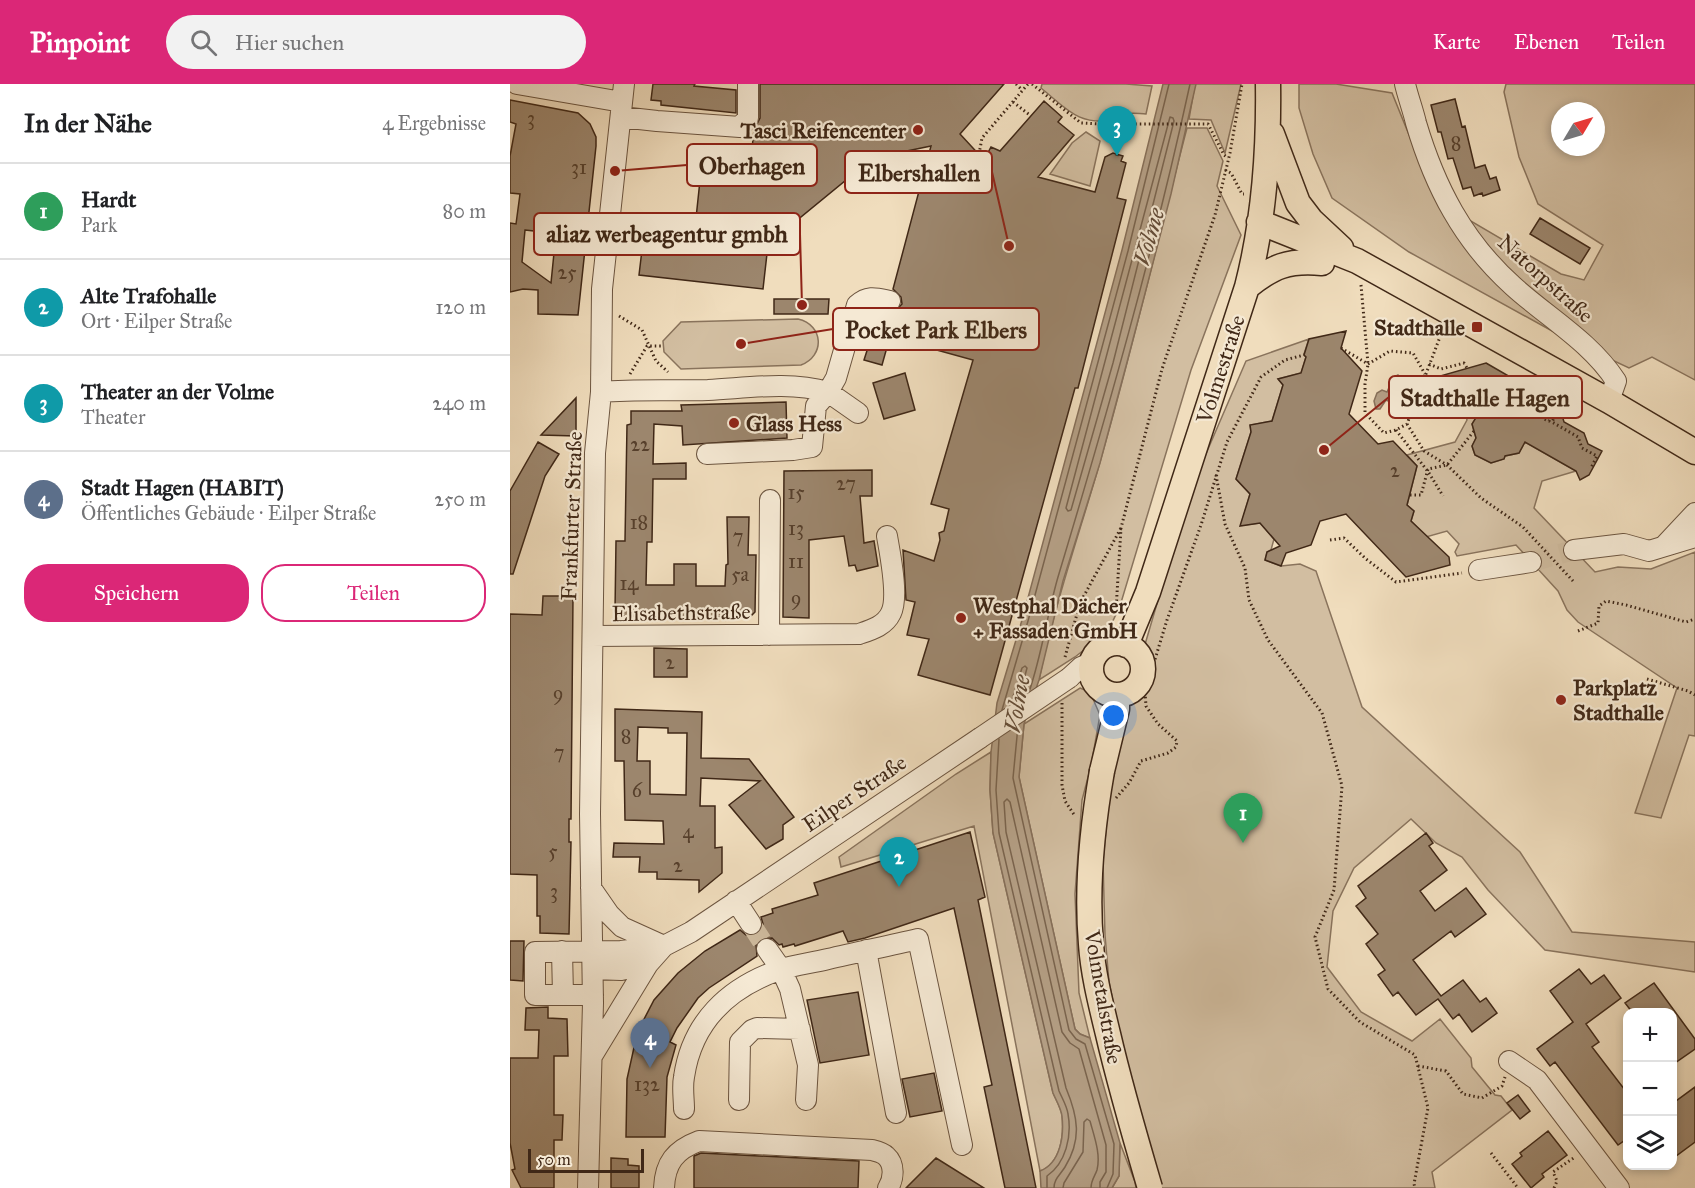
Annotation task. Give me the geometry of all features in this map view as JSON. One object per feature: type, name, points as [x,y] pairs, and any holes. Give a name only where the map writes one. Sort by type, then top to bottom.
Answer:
[{"type":"main road","name":"Volmestraße","points":[[1126,645],[1148,592],[1247,287],[1258,229],[1268,154],[1268,84]]},
{"type":"main road","points":[[1269,125],[1299,203],[1311,220],[1358,269]]},
{"type":"main road","points":[[1258,229],[1423,297],[1695,452]]},
{"type":"main road","points":[[1258,229],[1322,263]]},
{"type":"main road","points":[[1247,287],[1264,273],[1280,265],[1300,261],[1358,269]]},
{"type":"main road","points":[[1111,644],[1126,645],[1138,654],[1142,663],[1142,677],[1131,691],[1117,695],[1101,690],[1084,672],[1096,653],[1103,647],[1111,644]]},
{"type":"main road","name":"Volmetalstraße","points":[[1117,695],[1117,709],[1102,771],[1090,852],[1091,945],[1110,1044],[1150,1188]]},
{"type":"street","points":[[517,84],[622,101],[657,122],[740,127],[748,118],[748,84]]},
{"type":"street","name":"Natorpstraße","points":[[1405,84],[1427,158],[1457,222],[1482,254],[1512,285],[1593,352],[1608,368],[1616,381],[1609,401]]},
{"type":"street","name":"Frankfurter Straße","points":[[593,960],[590,814],[595,453],[610,391],[602,306],[622,101]]},
{"type":"street","points":[[707,454],[812,447],[816,406],[836,378],[857,305],[864,299],[872,297],[890,301]]},
{"type":"street","points":[[849,333],[865,321],[883,325]]},
{"type":"street","points":[[610,391],[686,390],[772,385],[813,388],[828,392],[858,413]]},
{"type":"street","name":"Elisabethstraße","points":[[769,634],[770,500]]},
{"type":"street","points":[[1664,546],[1695,513]]},
{"type":"street","name":"Elisabethstraße","points":[[593,636],[859,634],[879,627],[891,613],[892,564],[887,536]]},
{"type":"street","points":[[1574,550],[1624,544],[1649,551],[1695,537]]},
{"type":"street","points":[[1479,570],[1531,562]]},
{"type":"street","name":"Eilper Straße","points":[[593,960],[621,951],[664,946],[691,932],[980,738],[1084,672]]},
{"type":"street","points":[[591,888],[609,914],[622,927],[664,946]]},
{"type":"street","points":[[736,902],[751,924]]},
{"type":"street","points":[[684,1109],[683,1079],[688,1055],[699,1031],[712,1011],[730,995],[754,980],[781,969],[918,939],[962,1145]]},
{"type":"street","name":"Eilper Straße","points":[[591,1058],[648,964],[664,946]]},
{"type":"street","points":[[767,949],[781,969],[790,989],[808,1065],[806,1100]]},
{"type":"street","points":[[555,951],[555,995]]},
{"type":"street","points":[[593,995],[535,995],[535,952],[555,951],[593,960],[621,970],[648,964]]},
{"type":"street","points":[[866,951],[896,1113]]},
{"type":"street","points":[[588,1188],[593,960]]},
{"type":"street","points":[[739,1100],[740,1042],[757,1028],[800,1029]]},
{"type":"street","points":[[1509,1061],[1537,1080],[1619,1188]]},
{"type":"street","points":[[664,1188],[665,1173],[672,1159],[685,1147],[699,1141],[872,1150],[886,1156],[894,1171],[891,1185],[888,1188]]},
{"type":"path","points":[[1016,84],[1022,90]]},
{"type":"path","points":[[979,154],[982,138],[1022,90],[1030,84],[1081,123],[1208,124],[1228,158]]},
{"type":"path","points":[[1119,616],[1116,610],[1122,528],[1162,369],[1215,215],[1242,84]]},
{"type":"path","points":[[1013,102],[1031,116]]},
{"type":"path","points":[[1117,156],[1121,125]]},
{"type":"path","points":[[897,153],[927,162]]},
{"type":"path","points":[[1225,170],[1231,173],[1242,194]]},
{"type":"path","points":[[609,224],[672,228]]},
{"type":"path","points":[[1358,269],[1368,364],[1365,413],[1384,432],[1396,430],[1407,424],[1440,335],[1451,313]]},
{"type":"path","points":[[602,306],[642,330],[647,346],[656,361],[686,390]]},
{"type":"path","points":[[647,346],[663,346]]},
{"type":"path","points":[[610,391],[647,346]]},
{"type":"path","points":[[1341,348],[1368,364]]},
{"type":"path","points":[[1368,364],[1390,351],[1413,353],[1425,374]]},
{"type":"path","points":[[1119,796],[1141,761],[1168,753],[1176,747],[1177,741],[1158,724],[1146,706],[1145,692],[1227,442],[1261,377],[1285,360],[1304,354]]},
{"type":"path","points":[[1429,364],[1441,369],[1464,363],[1467,368]]},
{"type":"path","points":[[1483,389],[1518,409],[1525,397],[1527,399],[1523,407],[1527,409],[1532,401],[1535,404],[1530,411],[1534,413],[1540,405],[1542,407],[1537,415],[1542,417],[1546,409],[1549,410],[1544,419],[1549,421],[1553,413],[1556,414],[1552,422],[1578,437],[1582,448],[1597,456],[1591,468]]},
{"type":"path","points":[[1407,424],[1424,451],[1447,465],[1482,498],[1523,526],[1574,581]]},
{"type":"path","points":[[1396,430],[1429,473],[1443,496]]},
{"type":"path","points":[[1410,495],[1421,495],[1428,469],[1447,465],[1474,430]]},
{"type":"path","points":[[1216,475],[1225,524],[1245,568],[1250,600],[1268,640],[1322,713],[1342,786],[1334,890],[1315,937],[1328,989],[1360,1022],[1415,1055],[1428,1108],[1415,1188]]},
{"type":"path","points":[[1330,540],[1344,538],[1366,559],[1396,582],[1479,570]]},
{"type":"path","points":[[1578,631],[1598,622],[1599,606],[1606,601],[1686,622],[1695,620]]},
{"type":"path","points":[[1647,679],[1695,694]]},
{"type":"path","points":[[1418,1066],[1446,1071],[1463,1094],[1482,1098],[1502,1086],[1509,1061]]},
{"type":"path","points":[[1554,1188],[1557,1181],[1553,1172],[1587,1147]]},
{"type":"path","points":[[1491,1152],[1518,1188]]},
{"type":"shaded area","points":[[1042,84],[1152,86],[1146,114],[1129,113],[1117,119],[1102,121],[1082,118],[1074,114],[1041,88]]},
{"type":"shaded area","points":[[1195,84],[1241,84],[1225,153],[1211,120],[1189,119]]},
{"type":"shaded area","points":[[1299,84],[1336,84],[1392,93],[1420,162],[1457,213],[1561,274],[1584,280],[1603,245],[1538,204],[1519,157],[1504,92],[1506,84],[1695,84],[1695,380],[1652,357],[1629,368],[1563,337],[1409,252],[1332,198],[1313,154],[1299,108]]},
{"type":"shaded area","points":[[1187,128],[1207,128],[1223,161],[1217,186],[1241,235],[1191,370],[1120,606],[1108,631],[1075,657],[1039,680],[1059,598],[1123,379]]},
{"type":"shaded area","points":[[1086,132],[1100,141],[1090,186],[1050,174],[1072,143]]},
{"type":"shaded area","points":[[798,319],[813,327],[818,341],[814,355],[801,365],[681,369],[664,352],[663,341],[681,322]]},
{"type":"shaded area","points":[[1309,339],[1301,373],[1278,379],[1283,385],[1272,421],[1250,425],[1251,432],[1236,479],[1250,494],[1242,522],[1245,525],[1260,523],[1274,539],[1265,560],[1281,566],[1300,564],[1316,571],[1362,707],[1520,852],[1572,932],[1695,942],[1695,972],[1545,950],[1488,890],[1462,857],[1436,843],[1411,819],[1354,868],[1333,911],[1327,967],[1361,1012],[1412,1041],[1440,1019],[1471,1058],[1472,1067],[1495,1095],[1501,1096],[1512,1110],[1432,1172],[1435,1188],[1159,1188],[1109,982],[1103,862],[1112,771],[1131,692],[1199,470],[1246,361]]},
{"type":"shaded area","points":[[1474,406],[1473,411],[1476,418],[1472,424],[1476,438],[1472,446],[1475,455],[1491,463],[1504,459],[1505,456],[1519,453],[1525,442],[1576,471],[1542,481],[1534,508],[1595,572],[1618,567],[1651,569],[1695,552],[1695,736],[1689,735],[1661,818],[1635,813],[1677,688],[1578,622],[1567,610],[1558,591],[1516,545],[1457,556],[1455,552],[1459,544],[1447,531],[1426,537],[1411,521],[1414,511],[1407,505],[1417,466],[1407,455],[1455,442],[1467,420],[1464,408]]},
{"type":"shaded area","points":[[1080,688],[1090,692],[1100,715],[1082,800],[1075,894],[1079,993],[1090,1038],[1075,1029],[1019,777],[1024,724]]},
{"type":"shaded area","points":[[991,752],[990,790],[993,833],[1053,1093],[1062,1116],[1060,1148],[1053,1162],[1040,1171],[974,826],[841,867],[839,857]]},
{"type":"shaded area","points":[[1120,1143],[1136,1188],[1112,1188],[1119,1176]]},
{"type":"water","name":"Volme","points":[[1163,84],[1196,84],[1171,194],[1100,463],[1063,581],[1039,680],[1024,724],[1019,777],[1075,1029],[1090,1038],[1120,1143],[1119,1176],[1112,1188],[1041,1188],[1040,1171],[1053,1162],[1060,1148],[1062,1116],[1053,1093],[993,833],[990,790],[991,752],[997,703],[1022,620],[1122,250]]},
{"type":"water","points":[[1398,375],[1411,385],[1413,393],[1411,400],[1402,407],[1386,400],[1380,409],[1376,409],[1374,401],[1377,393],[1382,390],[1387,392],[1391,383],[1390,379]]},
{"type":"building","points":[[653,84],[695,84],[694,86],[736,90],[736,113],[661,105],[661,101],[651,100]]},
{"type":"building","points":[[760,84],[1004,84],[960,134],[984,160],[991,147],[1000,151],[1044,101],[1062,117],[1058,122],[1074,135],[1038,177],[1095,192],[1105,157],[1113,153],[1123,156],[1121,161],[1126,163],[1117,198],[1126,200],[1078,388],[1075,388],[990,695],[918,675],[929,639],[907,635],[915,602],[906,600],[903,550],[934,561],[940,540],[939,533],[944,531],[949,509],[931,504],[973,360],[886,336],[892,333],[895,327],[894,321],[886,313],[894,312],[902,304],[901,297],[893,289],[931,146],[873,158],[796,221],[770,227],[763,289],[639,275],[644,233],[694,237],[703,152],[751,158],[754,130],[760,118]]},
{"type":"building","points":[[1455,99],[1462,127],[1465,126],[1475,168],[1485,165],[1490,179],[1496,177],[1500,190],[1483,196],[1482,193],[1474,196],[1471,187],[1463,189],[1453,158],[1448,159],[1431,105]]},
{"type":"building","points":[[510,100],[578,113],[590,124],[596,137],[578,315],[538,314],[538,290],[523,289],[510,292],[510,223],[516,224],[520,194],[510,193],[510,156],[516,124],[510,122]],"holes":[[[525,230],[552,233],[551,242],[555,243],[551,283],[522,262]]]},
{"type":"building","points":[[1540,218],[1590,248],[1580,264],[1530,234]]},
{"type":"building","points":[[774,299],[829,299],[828,314],[774,314]]},
{"type":"building","points":[[1346,331],[1341,348],[1362,371],[1349,414],[1378,444],[1393,441],[1417,466],[1407,505],[1414,511],[1411,521],[1449,557],[1450,565],[1406,577],[1346,514],[1320,521],[1311,545],[1286,553],[1281,566],[1265,560],[1267,552],[1280,546],[1260,523],[1240,526],[1250,494],[1236,479],[1251,432],[1250,425],[1272,421],[1283,385],[1278,379],[1301,373],[1309,339]]},
{"type":"building","points":[[872,335],[889,340],[882,365],[864,360]]},
{"type":"building","points":[[1486,363],[1559,405],[1564,422],[1584,433],[1588,444],[1602,451],[1589,475],[1580,480],[1576,471],[1525,442],[1519,453],[1505,456],[1504,459],[1491,463],[1475,455],[1472,446],[1476,438],[1472,424],[1485,403],[1432,416],[1423,406],[1433,378]]},
{"type":"building","points":[[905,373],[915,410],[884,419],[873,383]]},
{"type":"building","points":[[576,398],[576,436],[541,435]]},
{"type":"building","points":[[786,402],[787,438],[683,445],[682,426],[654,424],[653,464],[686,463],[686,479],[653,479],[652,542],[647,542],[646,585],[674,585],[674,564],[696,564],[696,586],[725,586],[726,565],[728,564],[727,517],[749,517],[748,555],[756,555],[755,612],[750,617],[622,616],[617,614],[615,611],[616,541],[625,541],[627,425],[631,424],[631,411],[682,411],[681,405]]},
{"type":"building","points":[[538,442],[559,454],[545,476],[513,574],[510,574],[510,491]]},
{"type":"building","points":[[872,470],[872,496],[860,496],[864,543],[874,541],[878,566],[857,571],[855,565],[849,566],[844,536],[809,540],[809,618],[783,617],[784,471]]},
{"type":"building","points":[[543,596],[573,596],[569,934],[540,933],[540,916],[537,916],[537,875],[510,874],[510,614],[542,615]]},
{"type":"building","points":[[654,648],[687,649],[687,677],[654,677]]},
{"type":"building","points":[[615,709],[702,712],[701,758],[749,759],[794,817],[783,825],[783,839],[766,849],[729,805],[760,781],[701,778],[700,806],[715,806],[715,848],[722,847],[722,873],[699,892],[699,880],[657,879],[657,872],[639,872],[640,857],[613,857],[614,843],[664,844],[663,821],[625,820],[624,761],[615,761]],"holes":[[[638,727],[668,728],[668,733],[687,733],[686,795],[650,794],[650,761],[637,761]]]},
{"type":"building","points":[[970,832],[985,897],[978,900],[1036,1188],[1005,1188],[984,1087],[992,1085],[954,908],[848,942],[843,931],[795,946],[794,944],[783,947],[772,938],[761,939],[756,944],[757,956],[698,998],[670,1042],[676,1045],[667,1077],[665,1137],[626,1137],[627,1079],[635,1043],[654,1000],[678,973],[705,951],[740,930],[746,935],[758,934],[763,924],[761,917],[773,913],[772,909],[818,895],[814,883]]},
{"type":"building","points":[[1426,833],[1433,843],[1429,846],[1447,870],[1420,891],[1435,911],[1466,888],[1486,914],[1455,937],[1451,931],[1413,960],[1441,996],[1463,980],[1480,1002],[1486,998],[1497,1013],[1472,1032],[1459,1014],[1453,1019],[1438,999],[1416,1015],[1398,992],[1393,996],[1378,975],[1385,970],[1366,944],[1378,934],[1356,906],[1366,898],[1358,886]]},
{"type":"building","points":[[510,941],[524,941],[523,981],[510,980]]},
{"type":"building","points":[[1579,969],[1591,984],[1604,975],[1621,998],[1586,1024],[1599,1042],[1592,1047],[1623,1087],[1623,1142],[1618,1145],[1555,1062],[1550,1066],[1537,1049],[1573,1022],[1550,991]]},
{"type":"building","points":[[1654,983],[1672,1008],[1629,1008],[1625,1003]]},
{"type":"building","points":[[858,992],[869,1055],[820,1063],[807,1000]]},
{"type":"building","points":[[548,1007],[548,1018],[567,1019],[568,1056],[554,1056],[554,1115],[563,1115],[562,1140],[554,1140],[554,1188],[521,1188],[512,1170],[515,1169],[510,1143],[510,1058],[538,1058],[539,1030],[525,1030],[526,1008]]},
{"type":"building","points":[[1677,1014],[1695,1039],[1695,1049],[1677,1062]]},
{"type":"building","points":[[934,1073],[942,1111],[910,1117],[902,1079]]},
{"type":"building","points":[[1695,1087],[1695,1142],[1677,1155],[1677,1116],[1677,1100]]},
{"type":"building","points":[[1518,1095],[1530,1111],[1520,1119],[1507,1103]]},
{"type":"building","points":[[1548,1131],[1567,1155],[1542,1174],[1544,1177],[1531,1188],[1512,1164],[1522,1156],[1520,1153]]},
{"type":"building","points":[[701,1153],[859,1161],[858,1188],[694,1188],[694,1156]]},
{"type":"building","points":[[611,1158],[628,1159],[628,1165],[639,1166],[639,1188],[611,1188]]},
{"type":"building","points":[[936,1158],[984,1188],[906,1188]]},
{"type":"tunnel","points":[[1531,562],[1574,550]]},
{"type":"tunnel","points":[[751,924],[767,949]]},
{"type":"place","name":"Tasci Reifencenter","points":[[918,130]]},
{"type":"place","name":"Theater an der Volme","points":[[1117,156]]},
{"type":"place","name":"Oberhagen","points":[[615,171]]},
{"type":"place","name":"Elbershallen","points":[[1009,246]]},
{"type":"place","name":"aliaz werbeagentur gmbh","points":[[802,305]]},
{"type":"place","name":"Stadthalle","points":[[1477,327]]},
{"type":"place","name":"Pocket Park Elbers","points":[[741,344]]},
{"type":"place","name":"Glass Hess","points":[[734,423]]},
{"type":"place","name":"Stadthalle Hagen","points":[[1324,450]]},
{"type":"place","name":"Westphal Dächer + Fassaden GmbH","points":[[961,618]]},
{"type":"place","name":"Parkplatz Stadthalle","points":[[1561,700]]},
{"type":"place","name":"Hardt","points":[[1243,843]]},
{"type":"place","name":"Alte Trafohalle","points":[[899,887]]},
{"type":"place","name":"Stadt Hagen (HABIT)","points":[[650,1068]]}]
